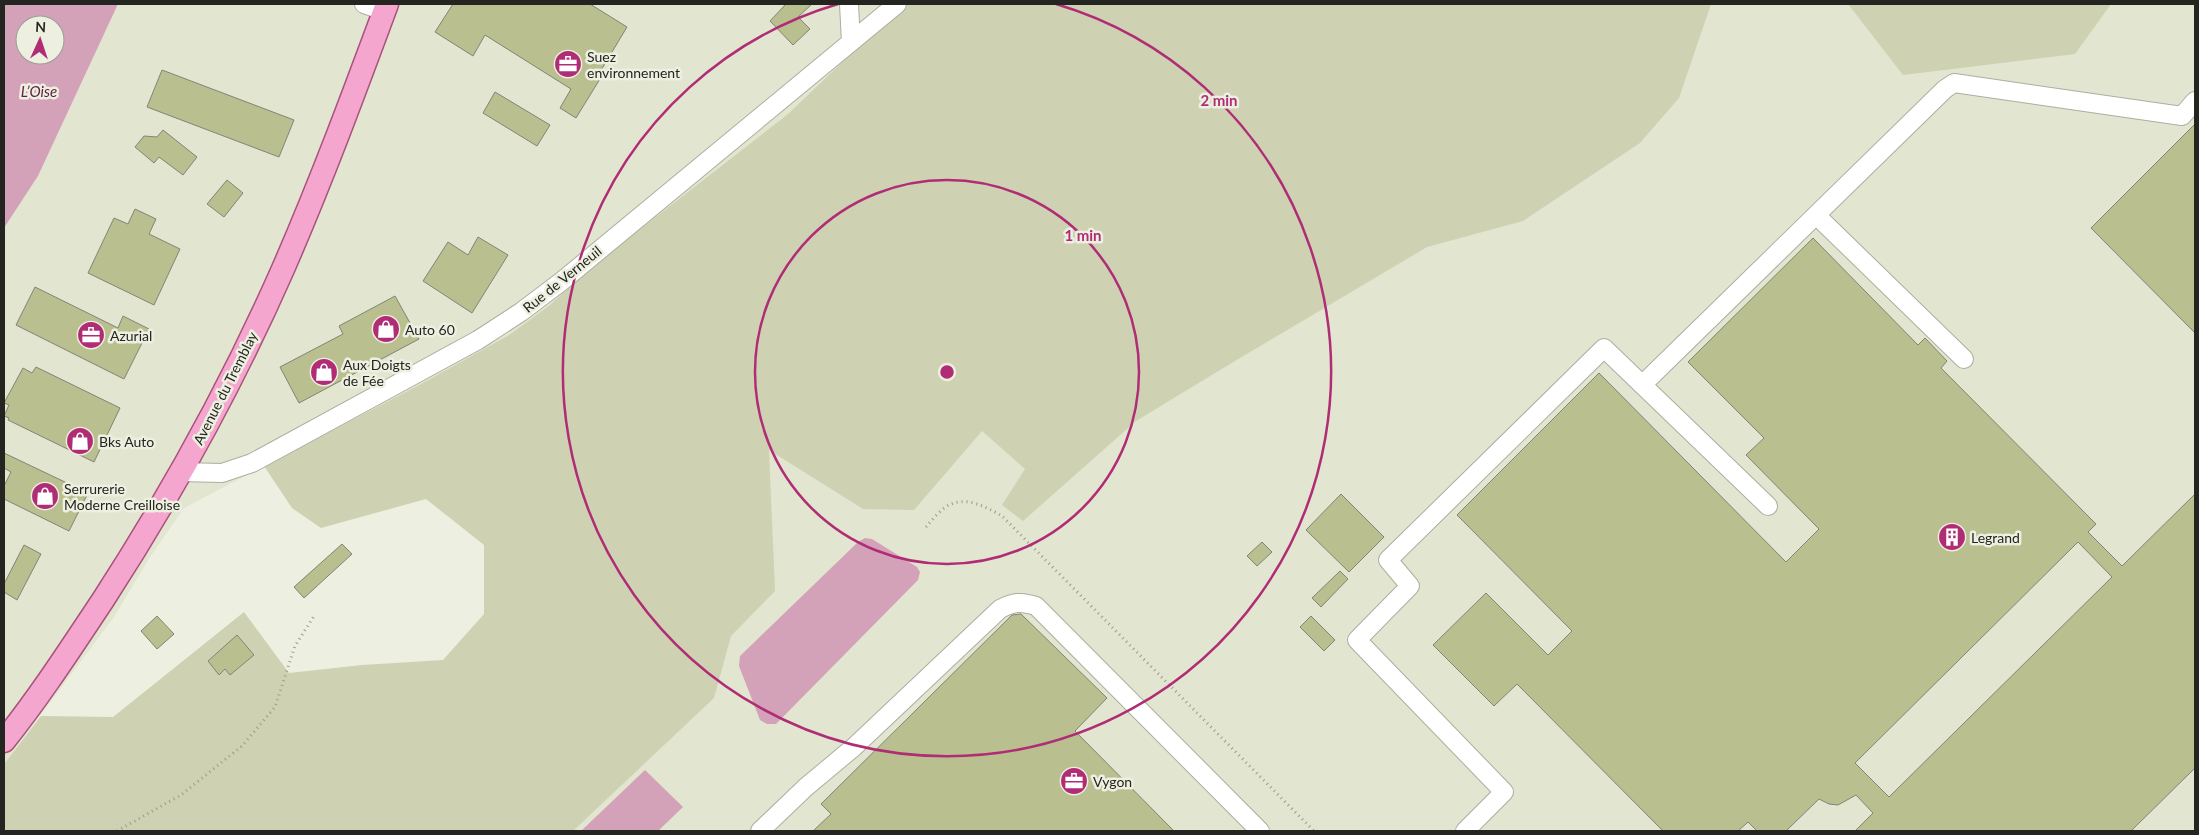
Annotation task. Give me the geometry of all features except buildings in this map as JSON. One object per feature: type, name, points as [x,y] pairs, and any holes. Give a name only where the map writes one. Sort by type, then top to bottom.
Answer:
[{"type":"main road","name":"Avenue du Tremblay","points":[[4,741],[44,688],[131,557],[181,472],[237,366],[283,270],[331,152],[378,6]]},
{"type":"street","points":[[849,4],[851,42]]},
{"type":"street","name":"Rue de Verneuil","points":[[181,472],[222,474],[252,463],[496,329],[562,281],[898,4]]},
{"type":"street","points":[[1642,385],[1945,89],[1954,83],[2182,116],[2195,102]]},
{"type":"street","points":[[1816,215],[1964,359]]},
{"type":"street","points":[[1465,831],[1504,792],[1357,640],[1410,586],[1388,560],[1604,348],[1768,506]]},
{"type":"street","points":[[760,831],[806,787],[854,747],[1000,609],[1011,603],[1022,602],[1036,606],[1260,831]]},
{"type":"path","points":[[926,527],[948,505],[966,502],[985,505],[1002,516],[1314,831]]},
{"type":"path","points":[[117,831],[181,795],[242,746],[275,707],[295,646],[314,616]]},
{"type":"shaded area","points":[[118,4],[903,4],[788,114],[585,272],[550,305],[509,335],[421,384],[184,508],[150,557],[114,617],[4,764],[4,228],[38,176]]},
{"type":"shaded area","points":[[903,4],[1711,4],[1679,98],[1640,143],[1523,221],[1427,247],[1136,421],[1023,521],[1002,505],[1025,469],[982,431],[914,510],[863,509],[769,450],[775,591],[731,636],[714,698],[573,831],[4,831],[4,764],[41,716],[113,717],[244,612],[289,673],[362,665],[443,660],[484,614],[484,545],[426,499],[321,528],[292,508],[264,466],[421,384],[509,335],[550,305],[585,272],[788,114]]},
{"type":"shaded area","points":[[1682,4],[2195,4],[2195,831],[501,831],[723,445]]},
{"type":"shaded area","points":[[1848,4],[2111,4],[2075,54],[1903,75]]},
{"type":"water","name":"L’Oise","points":[[4,4],[118,4],[38,176],[4,228]]},
{"type":"water","points":[[865,538],[872,539],[917,567],[920,572],[918,580],[776,724],[767,724],[760,720],[739,666],[740,656],[858,542]]},
{"type":"water","points":[[645,770],[683,807],[658,831],[581,831]]},
{"type":"place","name":"Suez environnement","points":[[568,64]]},
{"type":"place","name":"Auto 60","points":[[386,329]]},
{"type":"place","name":"Azurial","points":[[91,335]]},
{"type":"place","name":"Aux Doigts de Fée","points":[[324,372]]},
{"type":"place","name":"Bks Auto","points":[[80,441]]},
{"type":"place","name":"Serrurerie Moderne Creilloise","points":[[45,496]]},
{"type":"place","name":"Legrand","points":[[1952,537]]},
{"type":"place","name":"Vygon","points":[[1074,781]]}]
